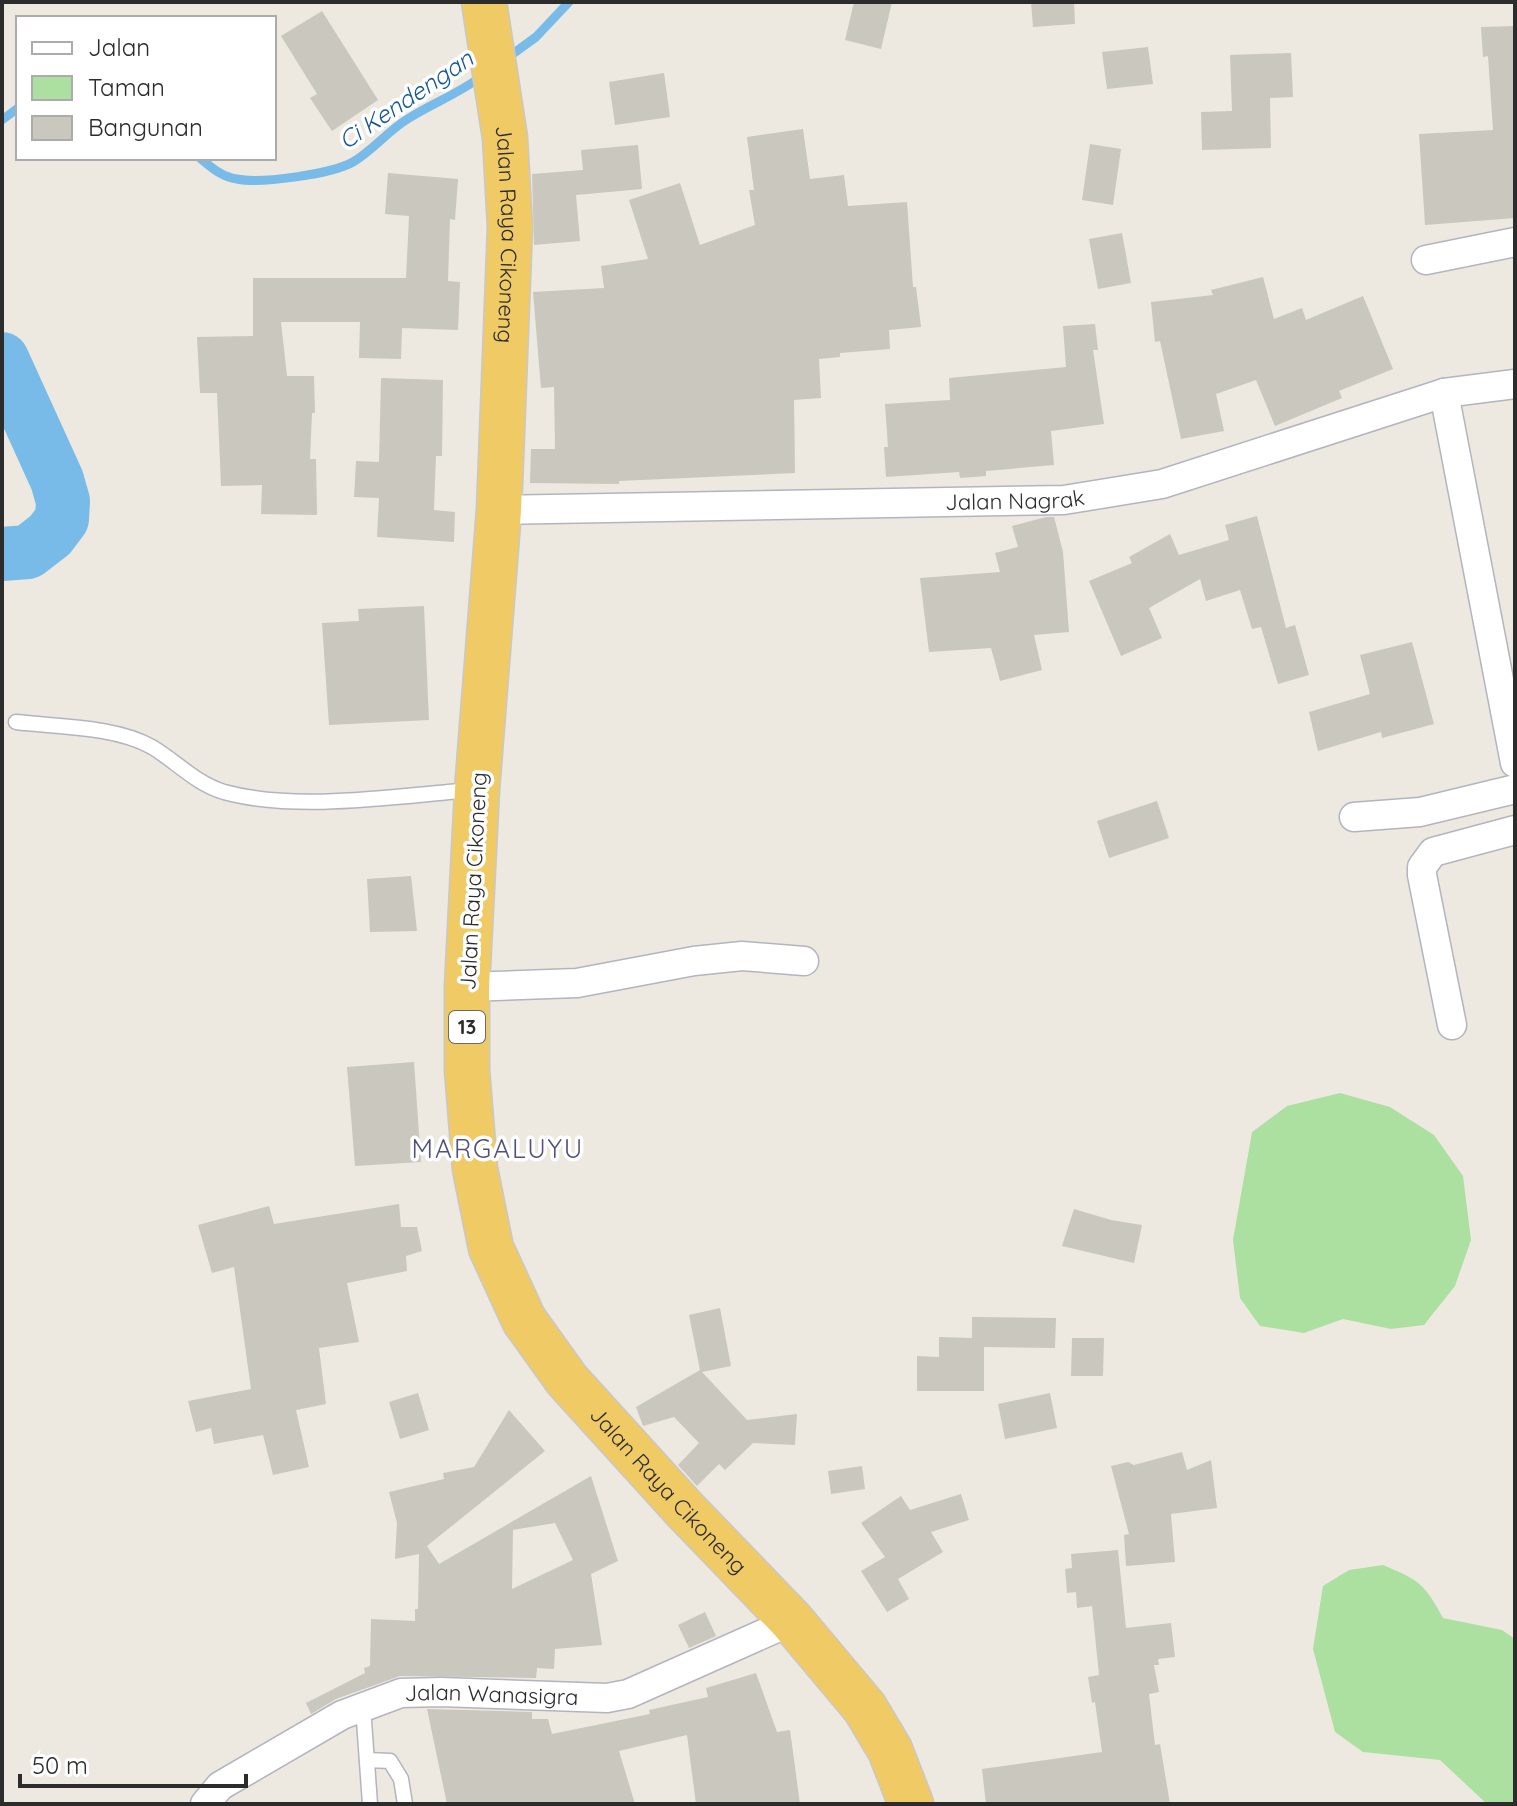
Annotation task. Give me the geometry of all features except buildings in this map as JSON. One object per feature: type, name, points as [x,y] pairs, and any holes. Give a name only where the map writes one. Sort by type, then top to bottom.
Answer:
[{"type":"highway","name":"Jalan Raya Cikoneng","points":[[484,2],[500,102],[510,227],[499,510],[477,790],[467,987],[467,1070],[475,1169],[491,1248],[524,1320],[567,1380],[685,1510],[792,1621],[865,1708],[890,1750],[911,1804]]},
{"type":"street","points":[[1426,260],[1515,242]]},
{"type":"street","name":"Jalan Nagrak","points":[[499,510],[1064,500],[1162,484],[1444,393],[1515,384]]},
{"type":"street","points":[[1444,393],[1515,763]]},
{"type":"street","points":[[1354,817],[1420,812],[1515,789]]},
{"type":"street","points":[[1420,812],[1433,852]]},
{"type":"street","points":[[1452,1025],[1422,867],[1433,852],[1515,830]]},
{"type":"street","points":[[467,987],[577,983],[694,961],[742,956],[804,961]]},
{"type":"street","name":"Jalan Wanasigra","points":[[205,1804],[220,1786],[342,1715],[401,1693],[583,1699],[617,1696],[792,1621]]},
{"type":"lane","points":[[16,722],[119,734],[152,747],[192,777],[222,791],[269,801],[477,790]]},
{"type":"lane","points":[[363,1707],[370,1804]]},
{"type":"lane","points":[[367,1760],[390,1761],[401,1779],[405,1804]]},
{"type":"green space","points":[[1340,1093],[1390,1107],[1434,1135],[1463,1176],[1471,1240],[1455,1286],[1424,1325],[1391,1329],[1343,1319],[1304,1333],[1260,1326],[1240,1298],[1233,1240],[1252,1132],[1287,1106]]},
{"type":"green space","points":[[1383,1565],[1419,1584],[1443,1618],[1502,1630],[1515,1639],[1515,1804],[1487,1804],[1440,1760],[1363,1752],[1335,1732],[1313,1649],[1323,1586],[1349,1570]]},
{"type":"waterway","name":"Ci Kendengan","points":[[507,58],[536,37],[569,2]]},
{"type":"waterway","name":"Ci Kendengan","points":[[202,160],[222,174],[248,180],[313,174],[343,166],[367,152],[406,120],[482,76]]},
{"type":"waterway","name":"Ci Kendengan","points":[[2,120],[16,110]]},
{"type":"waterway","points":[[2,359],[57,480],[63,501],[62,519],[50,535],[28,552],[2,554]]},
{"type":"district","name":"MARGALUYU","points":[[498,1149]]}]
